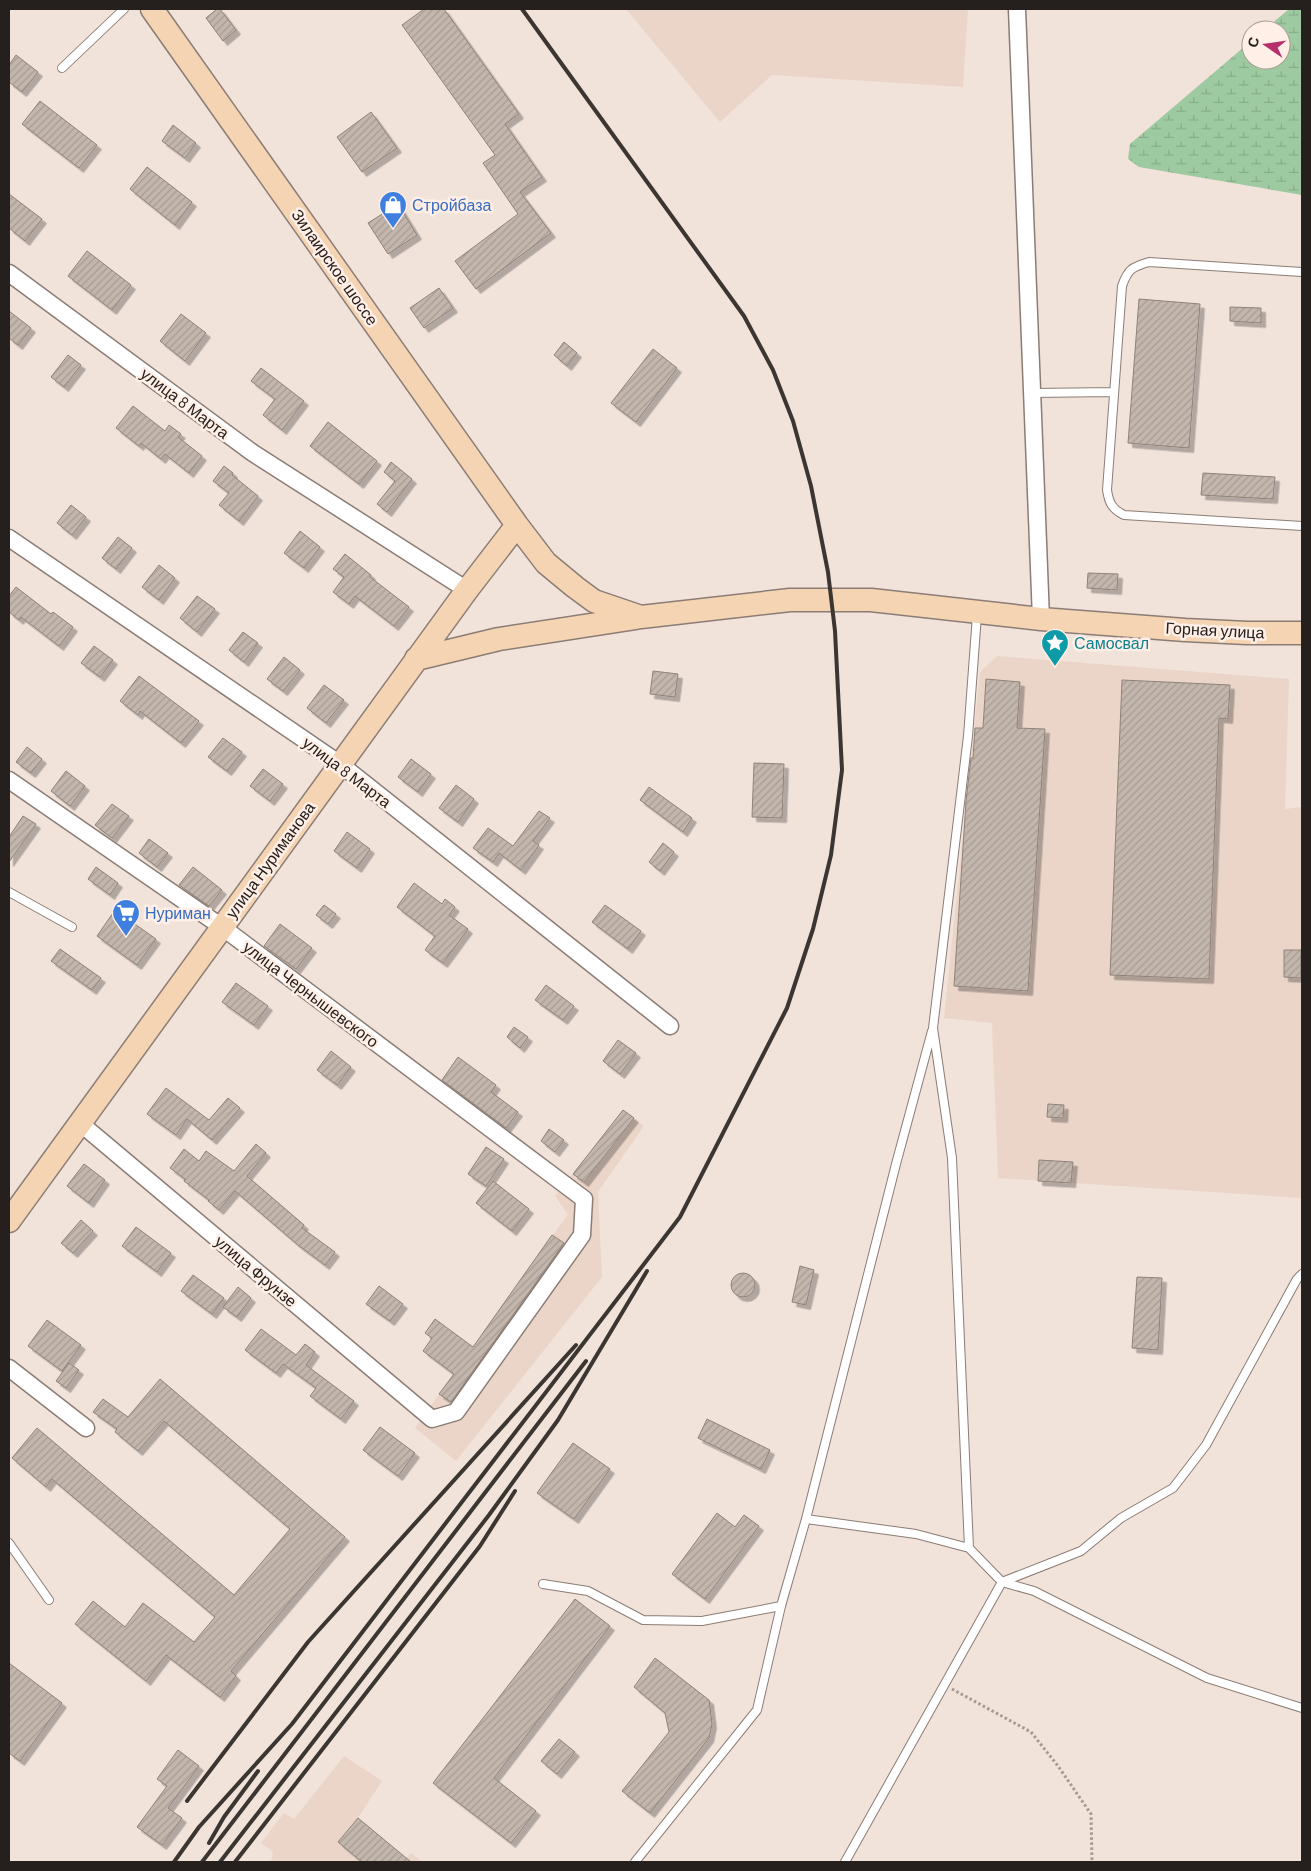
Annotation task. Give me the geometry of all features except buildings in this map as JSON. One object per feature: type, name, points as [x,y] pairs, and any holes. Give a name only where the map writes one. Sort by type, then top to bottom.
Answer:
[{"type":"main road","name":"Зилаирское шоссе","points":[[152,9],[517,526],[546,563],[575,588],[594,601],[641,617]]},
{"type":"main road","name":"улица Нуриманова","points":[[9,1221],[416,659],[517,526]]},
{"type":"main road","name":"Горная улица","points":[[416,659],[499,639],[641,617],[790,600],[871,600],[1041,618],[1194,630],[1247,633],[1302,633]]},
{"type":"street","points":[[1017,9],[1041,618]]},
{"type":"street","name":"улица 8 Марта","points":[[9,273],[253,453],[467,590]]},
{"type":"street","name":"улица 8 Марта","points":[[9,538],[340,764],[670,1026]]},
{"type":"street","name":"улица Чернышевского","points":[[9,780],[222,927],[584,1199],[582,1235],[456,1412],[432,1419]]},
{"type":"street","name":"улица Фрунзе","points":[[80,1123],[432,1419]]},
{"type":"street","points":[[9,1368],[86,1428]]},
{"type":"lane","points":[[62,68],[124,9]]},
{"type":"lane","points":[[1302,272],[1149,262],[1135,266],[1126,274],[1122,286],[1107,490],[1109,502],[1115,510],[1124,515],[1302,526]]},
{"type":"lane","points":[[1032,393],[1114,392]]},
{"type":"lane","points":[[634,1862],[757,1710],[781,1606],[806,1519],[896,1164],[933,1028],[968,736],[978,612]]},
{"type":"lane","points":[[9,892],[72,927]]},
{"type":"lane","points":[[933,1028],[952,1158],[969,1548]]},
{"type":"lane","points":[[845,1862],[1002,1582],[1081,1551],[1121,1518],[1173,1488],[1206,1445],[1297,1279],[1302,1274]]},
{"type":"lane","points":[[806,1519],[916,1534],[969,1548],[1002,1582],[1034,1591],[1207,1678],[1302,1708]]},
{"type":"lane","points":[[9,1543],[50,1600]]},
{"type":"lane","points":[[543,1584],[588,1591],[643,1620],[702,1620],[781,1606]]},
{"type":"path","points":[[944,1685],[1031,1732],[1058,1766],[1091,1814],[1092,1862]]},
{"type":"shaded area","points":[[626,9],[968,9],[963,87],[772,75],[720,122]]},
{"type":"shaded area","points":[[997,656],[1289,679],[1285,809],[1302,807],[1302,1198],[998,1178],[992,1023],[944,1018],[980,672]]},
{"type":"shaded area","points":[[623,1110],[644,1126],[598,1192],[602,1277],[456,1461],[415,1428],[568,1214],[555,1196]]},
{"type":"shaded area","points":[[344,1756],[382,1781],[358,1818],[406,1858],[411,1853],[423,1862],[271,1862],[273,1852],[261,1843],[284,1813],[294,1819]]},
{"type":"green space","points":[[1289,9],[1302,9],[1302,195],[1139,167],[1128,159],[1130,144],[1241,50],[1241,70],[1291,70],[1291,20],[1276,20]]},
{"type":"railway","points":[[174,1862],[199,1827],[292,1724],[680,1217],[787,1008],[813,929],[831,855],[842,770],[835,631],[828,572],[811,486],[793,421],[773,370],[744,316],[522,9]]},
{"type":"railway","points":[[220,1862],[489,1515],[558,1420],[647,1271]]},
{"type":"railway","points":[[187,1801],[308,1642],[576,1345]]},
{"type":"railway","points":[[202,1862],[586,1361]]},
{"type":"railway","points":[[235,1862],[480,1546],[515,1491]]},
{"type":"railway","points":[[209,1843],[224,1817],[258,1771]]},
{"type":"place","name":"Стройбаза","points":[[393,229]]},
{"type":"place","name":"Самосвал","points":[[1055,667]]},
{"type":"place","name":"Нуриман","points":[[126,937]]}]
